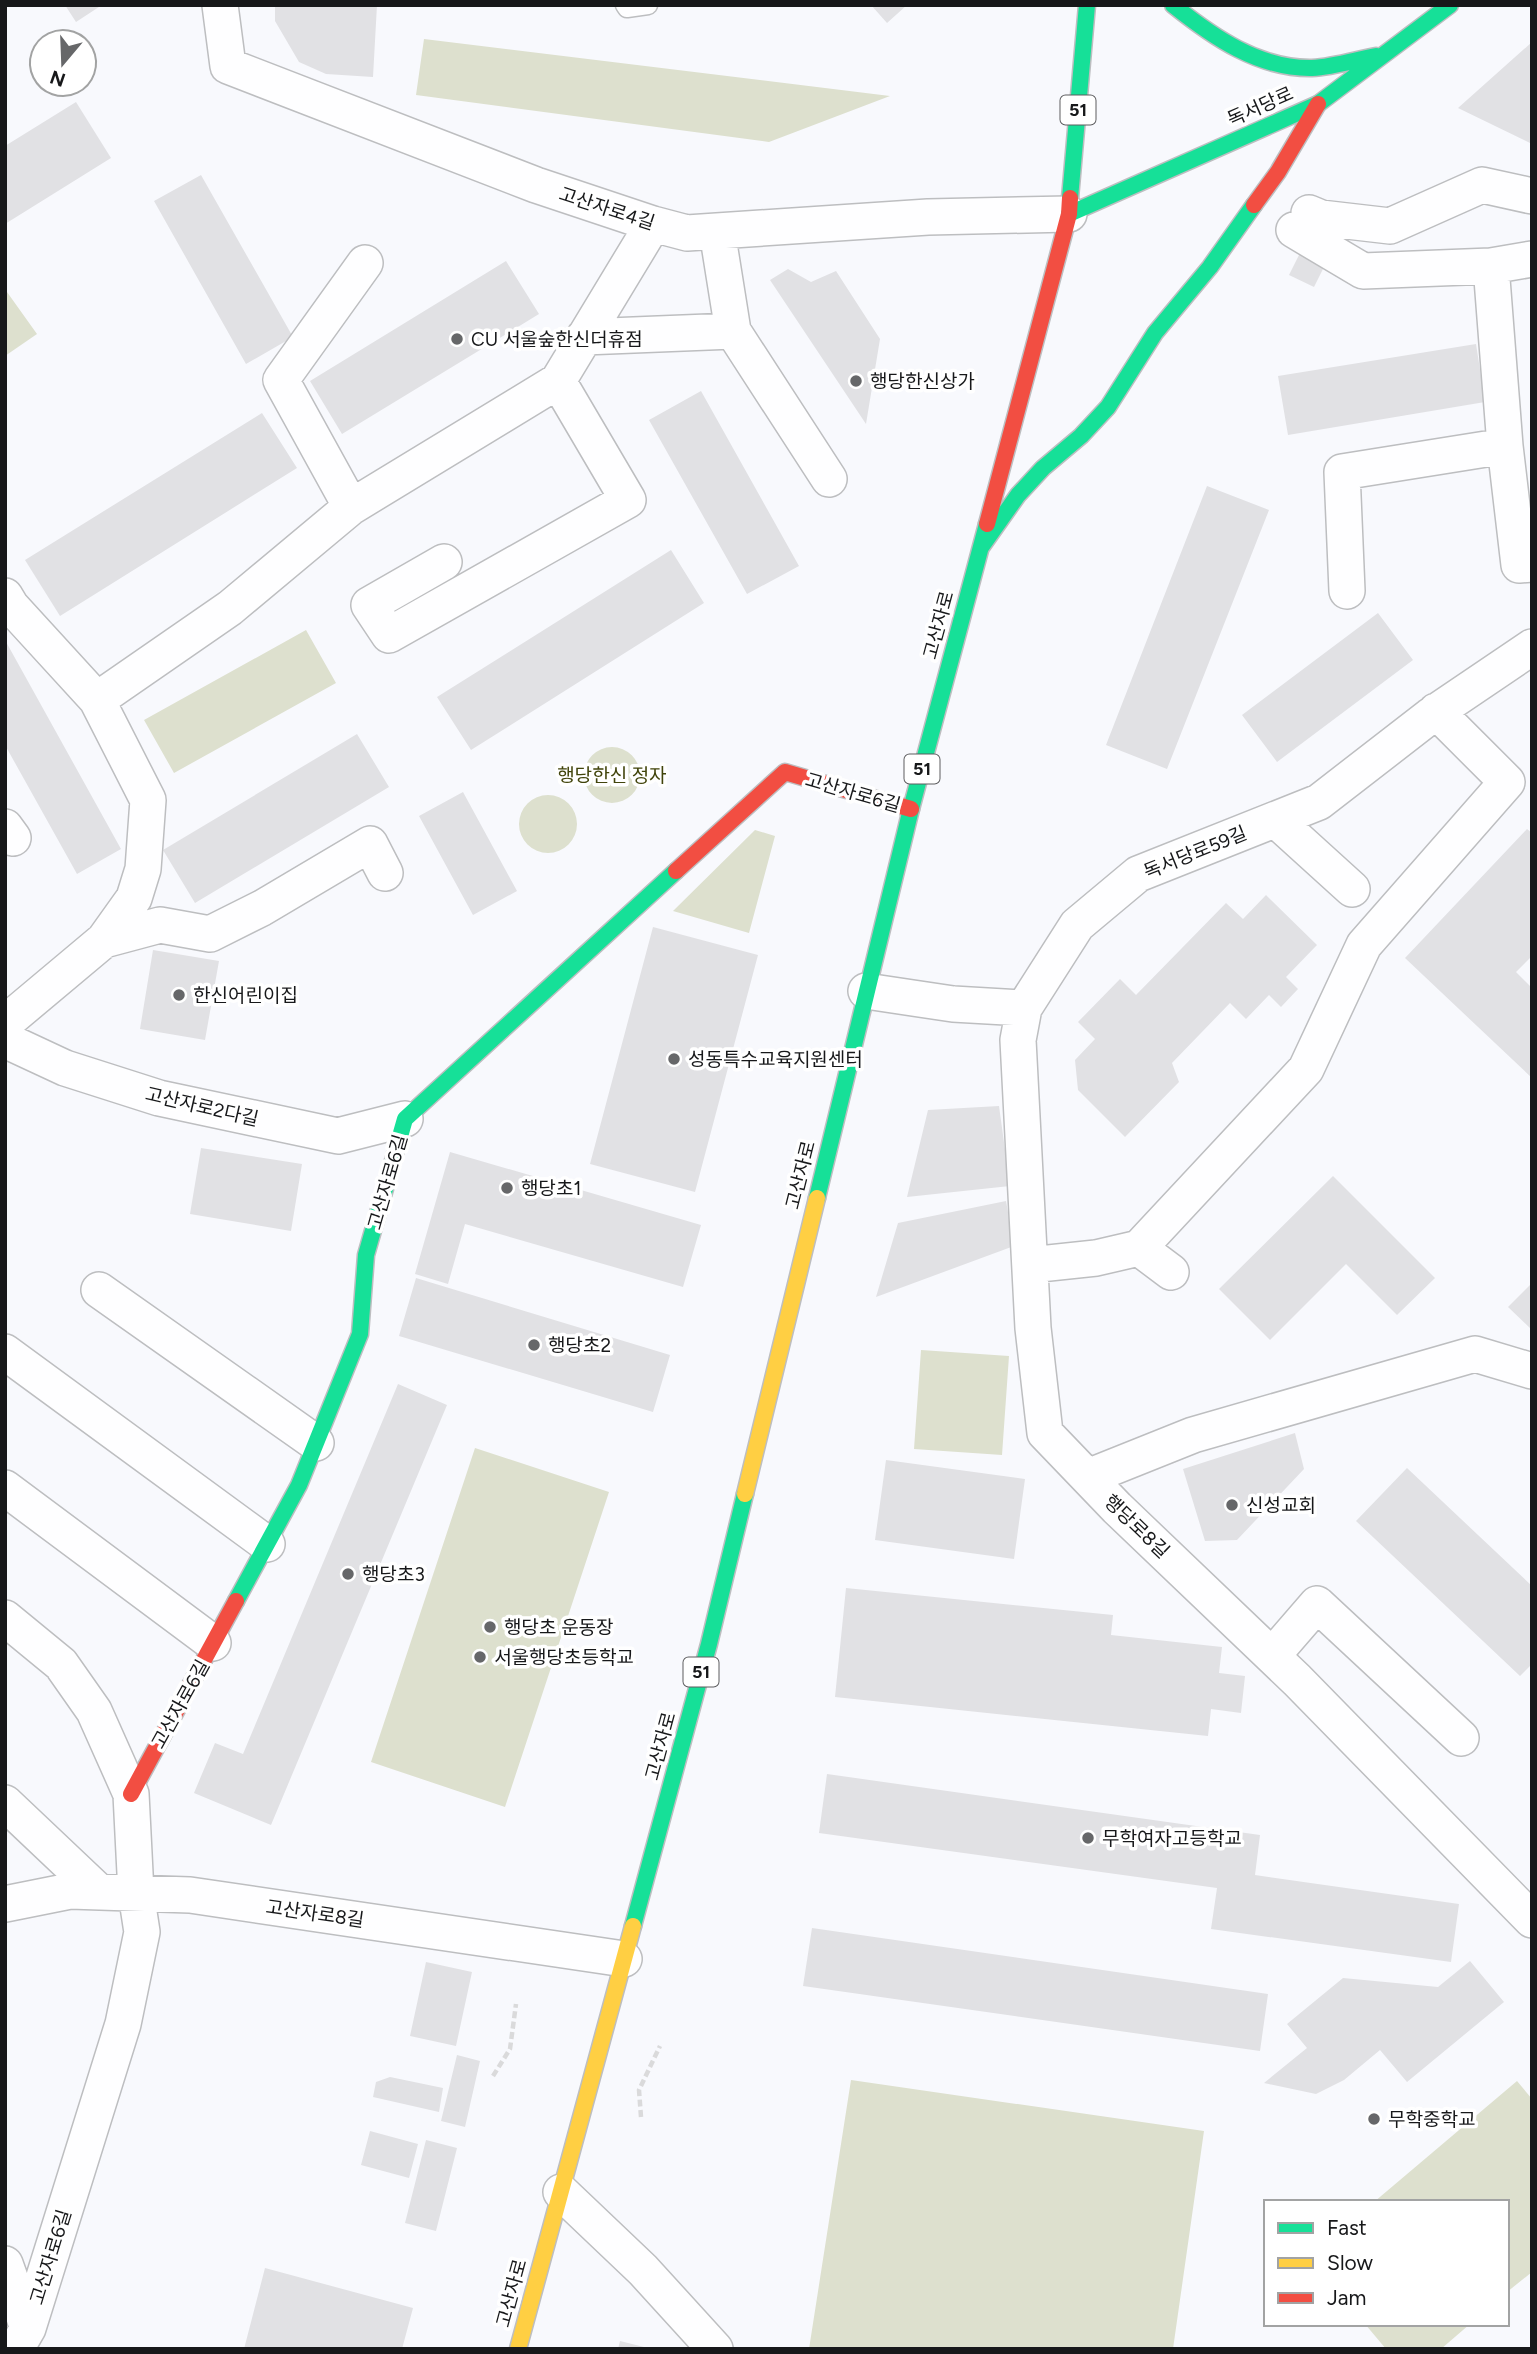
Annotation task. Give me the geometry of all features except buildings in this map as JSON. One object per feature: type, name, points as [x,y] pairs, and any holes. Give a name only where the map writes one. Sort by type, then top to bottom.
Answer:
[{"type":"main road","name":"고산자로","points":[[518,2349],[709,1644],[911,809],[1069,214],[1087,5]]},
{"type":"main road","points":[[1173,5],[1201,29],[1252,55],[1280,64],[1311,68],[1388,53]]},
{"type":"main road","name":"독서당로","points":[[1069,214],[1318,104],[1450,5]]},
{"type":"main road","points":[[981,548],[1026,486],[1043,468],[1082,436],[1108,407],[1155,333],[1210,267],[1278,172],[1318,104]]},
{"type":"main road","name":"고산자로6길","points":[[131,1794],[299,1485],[360,1334],[366,1255],[405,1119],[785,772],[911,809]]},
{"type":"street","name":"고산자로4길","points":[[220,5],[228,66],[536,185],[687,233],[928,217],[1069,214]]},
{"type":"street","points":[[1532,195],[1482,185],[1390,226],[1321,218],[1302,221],[1363,271],[1491,266],[1532,259]]},
{"type":"street","points":[[97,699],[230,608],[351,506],[558,382],[653,224]]},
{"type":"street","points":[[717,231],[733,331],[829,479]]},
{"type":"street","points":[[351,506],[281,380],[365,263]]},
{"type":"street","points":[[1491,266],[1505,446],[1519,565],[1532,564]]},
{"type":"street","points":[[584,337],[733,331]]},
{"type":"street","points":[[444,562],[369,605],[389,635],[628,500],[558,382]]},
{"type":"street","points":[[1347,591],[1342,472],[1505,446]]},
{"type":"street","points":[[5,1023],[104,940],[134,898],[143,869],[148,800],[97,699],[7,604]]},
{"type":"street","name":"독서당로59길","points":[[1024,1008],[1077,925],[1138,874],[1319,802],[1436,711],[1532,647]]},
{"type":"street","points":[[1030,1265],[1096,1258],[1139,1248],[1306,1069],[1364,945],[1516,792],[1436,711]]},
{"type":"street","points":[[1276,820],[1352,889]]},
{"type":"street","points":[[104,940],[160,925],[210,934],[262,908],[370,844],[385,873]]},
{"type":"street","points":[[866,991],[953,1004],[1024,1008]]},
{"type":"street","name":"행당로8길","points":[[1024,1008],[1018,1040],[1033,1328],[1045,1433],[1272,1656],[1532,1920]]},
{"type":"street","name":"고산자로2다길","points":[[5,1040],[65,1068],[159,1098],[338,1136],[405,1119]]},
{"type":"street","points":[[1139,1248],[1171,1272]]},
{"type":"street","points":[[99,1290],[316,1443]]},
{"type":"street","points":[[5,1352],[267,1544]]},
{"type":"street","points":[[1088,1478],[1193,1435],[1475,1354],[1532,1371]]},
{"type":"street","points":[[5,1488],[213,1643]]},
{"type":"street","points":[[1272,1656],[1317,1604],[1461,1738]]},
{"type":"street","name":"고산자로6길","points":[[5,1618],[61,1664],[94,1711],[131,1794],[136,1893],[142,1932],[123,2024],[22,2339]]},
{"type":"street","points":[[5,1803],[99,1892]]},
{"type":"street","name":"고산자로8길","points":[[5,1904],[70,1891],[190,1895],[624,1959]]},
{"type":"street","points":[[561,2192],[643,2270],[715,2349]]},
{"type":"street","points":[[5,2264],[22,2339]]},
{"type":"lane","points":[[625,5],[627,8],[648,5]]},
{"type":"path","points":[[493,2076],[510,2049],[516,2004]]},
{"type":"path","points":[[641,2117],[639,2090],[660,2046]]},
{"type":"green space","points":[[424,39],[890,96],[769,142],[416,95]]},
{"type":"green space","points":[[7,292],[37,334],[5,356],[5,293]]},
{"type":"green space","points":[[306,630],[336,683],[174,773],[144,720]]},
{"type":"green space","name":"행당한신 정자","points":[[612,747],[623,749],[632,755],[638,764],[638,786],[632,795],[623,801],[612,803],[601,801],[592,795],[586,786],[584,775],[586,764],[592,755],[601,749]]},
{"type":"green space","points":[[548,795],[559,797],[572,808],[577,824],[575,835],[564,848],[548,853],[537,851],[524,840],[519,824],[521,813],[532,800]]},
{"type":"green space","points":[[755,830],[775,836],[749,933],[673,911]]},
{"type":"green space","points":[[921,1350],[1009,1356],[1002,1455],[914,1449]]},
{"type":"green space","name":"행당초 운동장","points":[[475,1448],[609,1492],[505,1807],[371,1762]]},
{"type":"green space","points":[[851,2080],[1204,2131],[1173,2349],[809,2349]]},
{"type":"green space","points":[[1517,2081],[1532,2099],[1532,2272],[1509,2290],[1509,2200],[1376,2200]]},
{"type":"green space","points":[[1367,2326],[1468,2326],[1441,2349],[1386,2349]]},
{"type":"traffic: fast","points":[[1070,198],[1087,5]]},
{"type":"traffic: fast","points":[[1173,5],[1238,49],[1274,63],[1312,68],[1376,56]]},
{"type":"traffic: fast","points":[[1069,214],[1318,104],[1450,5]]},
{"type":"traffic: fast","points":[[982,546],[1018,495],[1108,407],[1155,333],[1210,267],[1254,205]]},
{"type":"traffic: fast","points":[[817,1198],[911,809],[987,524]]},
{"type":"traffic: fast","points":[[236,1601],[299,1485],[360,1334],[366,1255],[405,1119],[676,871]]},
{"type":"traffic: fast","points":[[633,1926],[709,1644],[745,1494]]},
{"type":"traffic: slow","points":[[745,1494],[817,1198]]},
{"type":"traffic: slow","points":[[518,2349],[633,1926]]},
{"type":"traffic: jam","points":[[1254,205],[1278,172],[1318,104]]},
{"type":"traffic: jam","points":[[987,524],[1069,214],[1070,198]]},
{"type":"traffic: jam","points":[[676,871],[785,772],[911,809]]},
{"type":"traffic: jam","points":[[131,1794],[236,1601]]},
{"type":"place","name":"CU 서울숲한신더휴점","points":[[457,339]]},
{"type":"place","name":"행당한신상가","points":[[856,381]]},
{"type":"place","name":"한신어린이집","points":[[179,995]]},
{"type":"place","name":"성동특수교육지원센터","points":[[674,1059]]},
{"type":"place","name":"행당초1","points":[[507,1188]]},
{"type":"place","name":"행당초2","points":[[534,1345]]},
{"type":"place","name":"신성교회","points":[[1232,1505]]},
{"type":"place","name":"행당초3","points":[[348,1574]]},
{"type":"place","name":"행당초 운동장","points":[[490,1627]]},
{"type":"place","name":"서울행당초등학교","points":[[480,1657]]},
{"type":"place","name":"무학여자고등학교","points":[[1088,1838]]},
{"type":"place","name":"무학중학교","points":[[1374,2119]]}]
